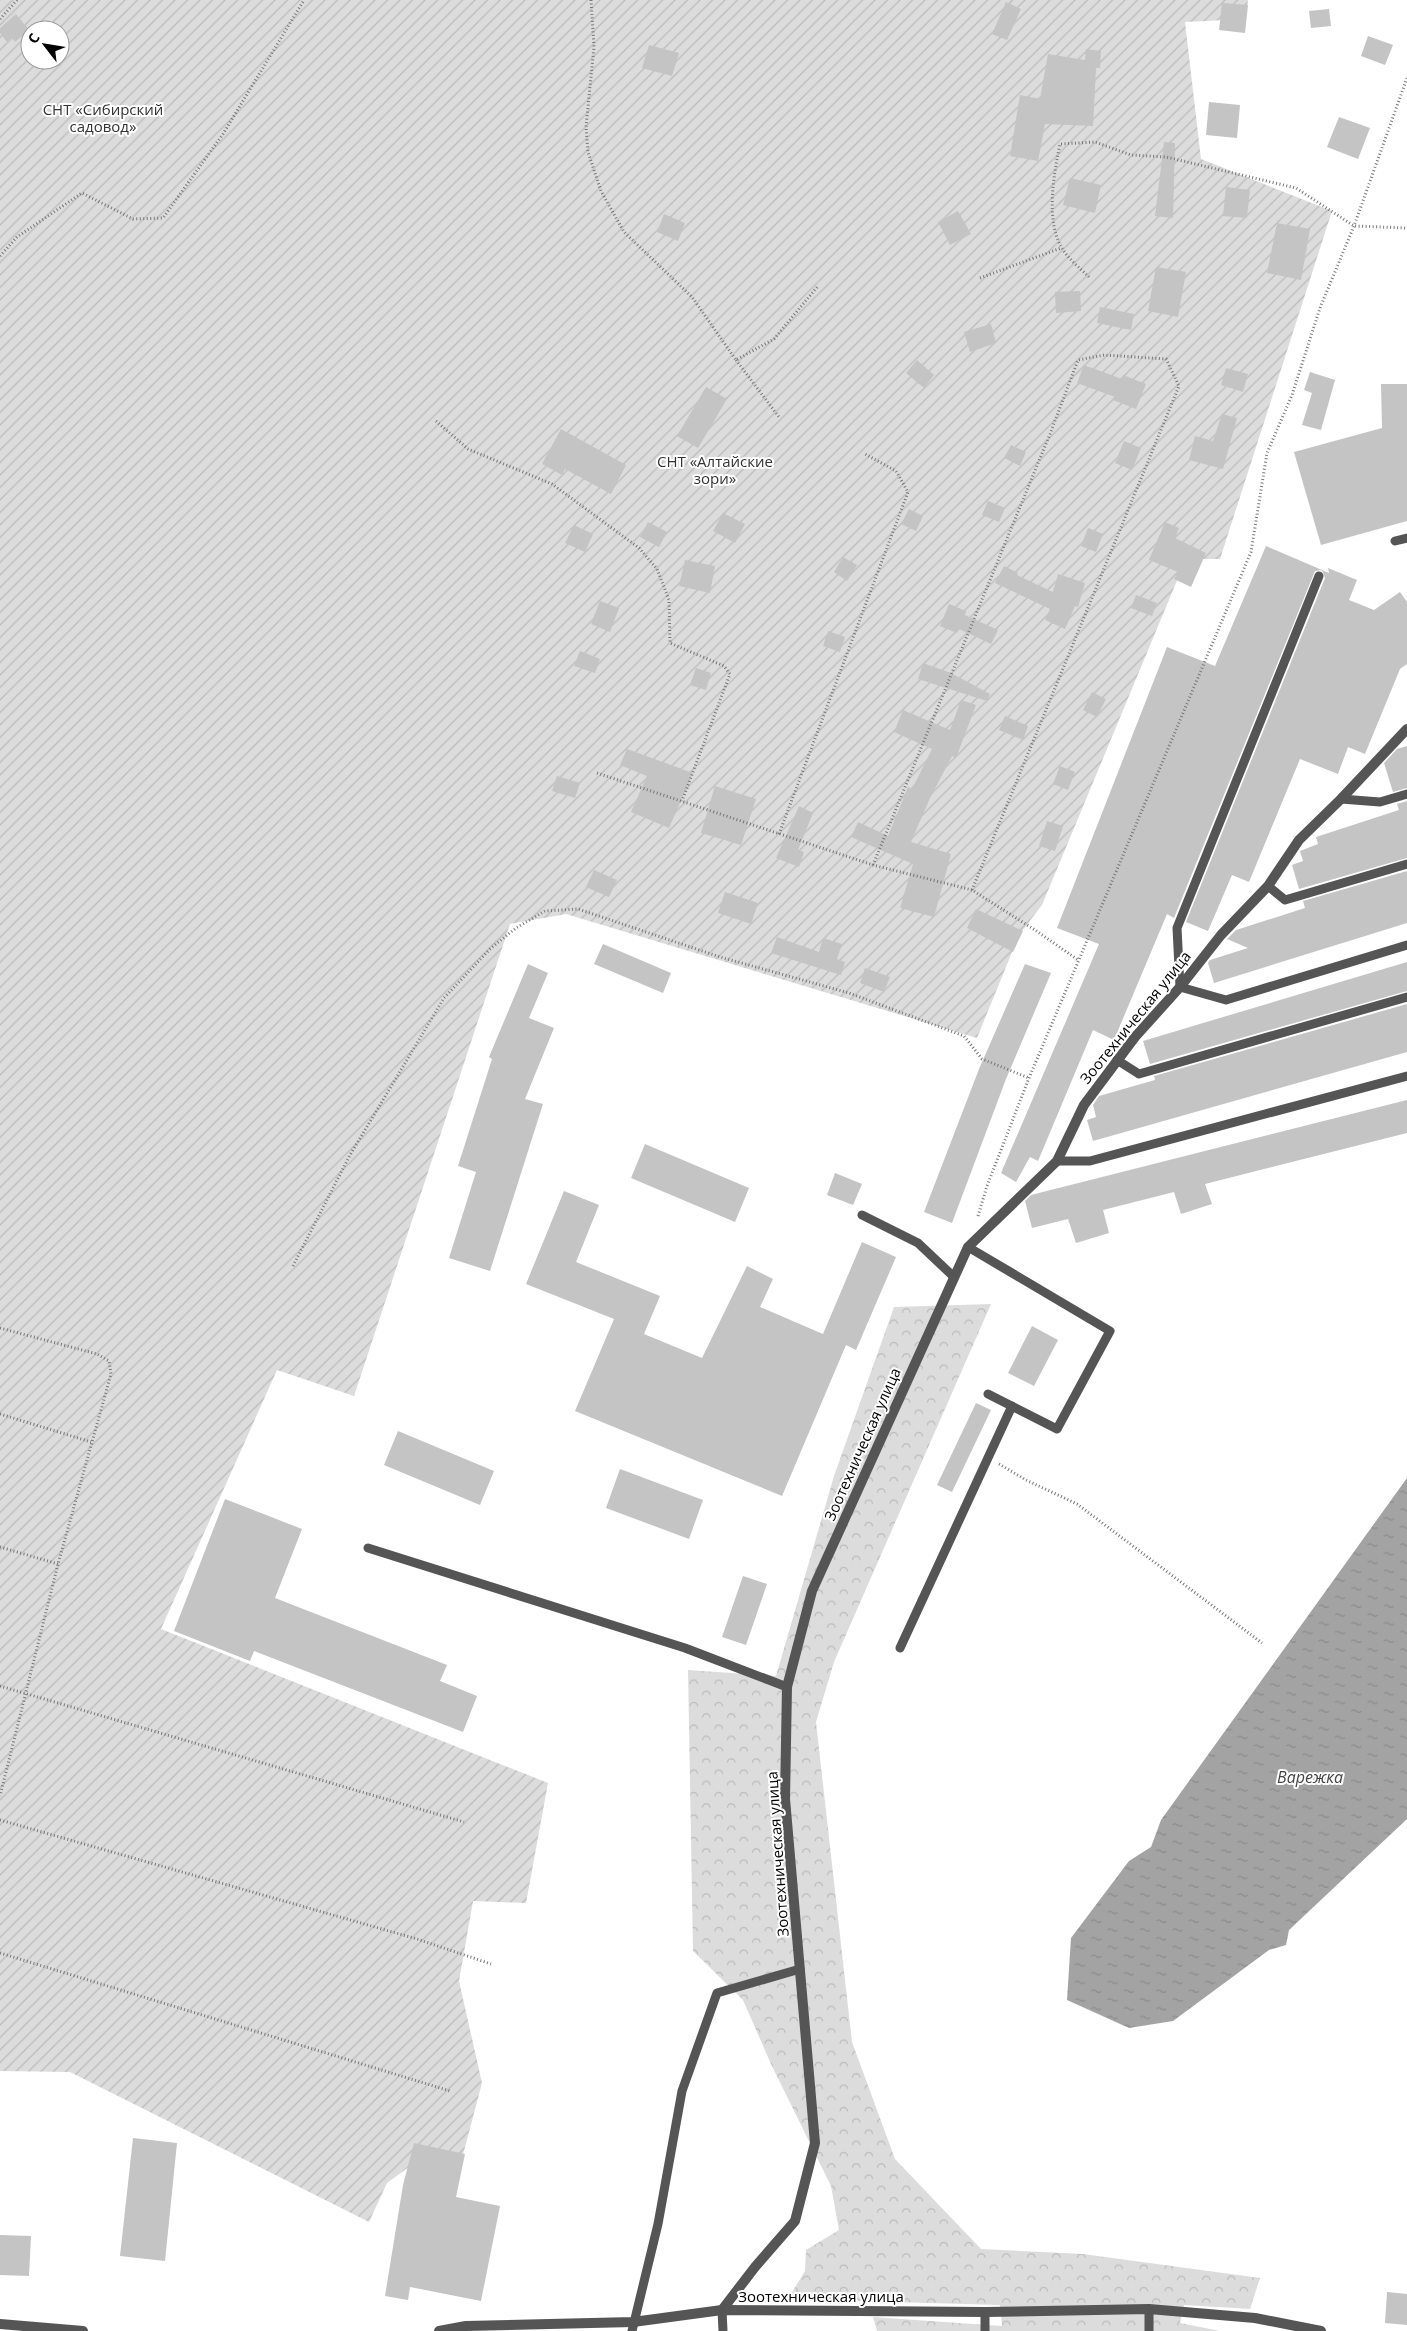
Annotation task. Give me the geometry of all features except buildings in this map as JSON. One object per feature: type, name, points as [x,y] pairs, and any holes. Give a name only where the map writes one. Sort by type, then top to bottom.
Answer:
[{"type":"street","name":"Зоотехническая улица","points":[[722,2310],[755,2267],[795,2221],[815,2143],[785,1799],[787,1687],[812,1591],[968,1247],[1057,1160],[1084,1105],[1135,1037],[1180,987],[1221,935],[1268,886],[1299,840],[1341,799],[1407,729]]},
{"type":"street","name":"Зоотехническая улица","points":[[722,2310],[985,2312],[1149,2309],[1255,2318],[1321,2331]]},
{"type":"street","points":[[439,2331],[466,2326],[633,2326],[722,2310]]},
{"type":"street","points":[[0,2324],[83,2331]]},
{"type":"lane","points":[[1395,541],[1407,538]]},
{"type":"lane","points":[[1319,576],[1177,928],[1180,987],[1226,1000],[1407,946]]},
{"type":"lane","points":[[1341,799],[1380,802],[1407,794]]},
{"type":"lane","points":[[1268,886],[1285,900],[1407,864]]},
{"type":"lane","points":[[1117,1060],[1139,1074],[1407,998]]},
{"type":"lane","points":[[1057,1160],[1090,1161],[1407,1076]]},
{"type":"lane","points":[[862,1215],[918,1243],[954,1277]]},
{"type":"lane","points":[[968,1247],[1110,1331],[1057,1429],[988,1394]]},
{"type":"lane","points":[[900,1648],[1012,1406]]},
{"type":"lane","points":[[368,1548],[684,1648],[787,1687]]},
{"type":"lane","points":[[633,2326],[658,2224],[682,2092],[717,1993],[800,1969]]},
{"type":"lane","points":[[1149,2309],[1149,2331]]},
{"type":"lane","points":[[722,2310],[723,2331]]},
{"type":"lane","points":[[985,2312],[985,2331]]},
{"type":"path","points":[[0,19],[17,0]]},
{"type":"path","points":[[0,256],[17,237],[82,193],[133,219],[163,218],[223,134],[304,0]]},
{"type":"path","points":[[591,0],[594,47],[586,127],[588,152],[601,191],[624,232],[692,297],[779,417]]},
{"type":"path","points":[[976,1221],[987,1186],[1029,1078],[1252,552],[1267,453],[1292,395],[1320,308],[1354,226],[1407,78]]},
{"type":"path","points":[[1089,277],[1061,248],[1054,224],[1052,185],[1060,144],[1094,142],[1131,155],[1166,157],[1296,188],[1354,226],[1407,228]]},
{"type":"path","points":[[980,278],[1061,248]]},
{"type":"path","points":[[736,360],[774,339],[818,286]]},
{"type":"path","points":[[873,865],[1050,434],[1078,360],[1104,355],[1166,359],[1179,386],[972,890]]},
{"type":"path","points":[[436,421],[468,449],[552,484],[639,548],[657,569],[669,600],[670,643],[724,666],[730,674],[682,801]]},
{"type":"path","points":[[779,834],[908,492],[896,471],[865,454]]},
{"type":"path","points":[[597,773],[873,865],[972,890],[1078,960]]},
{"type":"path","points":[[293,1266],[350,1154],[444,998],[491,948],[516,928],[545,911],[578,909],[720,956],[849,992],[964,1036],[982,1059],[1029,1078]]},
{"type":"path","points":[[0,1328],[97,1354],[109,1361],[111,1374],[58,1564],[0,1796]]},
{"type":"path","points":[[0,1414],[92,1442]]},
{"type":"path","points":[[989,1458],[1026,1480],[1077,1504],[1262,1643]]},
{"type":"path","points":[[0,1547],[58,1564]]},
{"type":"path","points":[[0,1686],[464,1822]]},
{"type":"path","points":[[0,1820],[417,1939],[491,1964]]},
{"type":"path","points":[[0,1953],[450,2091]]},
{"type":"green space","name":"СНТ «Алтайские зори»","points":[[0,0],[1248,0],[1246,19],[1185,22],[1201,159],[1332,211],[1220,559],[1186,559],[1042,905],[1019,935],[977,1038],[566,914],[510,924],[354,1396],[277,1370],[161,1629],[548,1783],[526,1903],[473,1901],[459,1981],[482,2083],[455,2185],[413,2164],[387,2183],[369,2222],[70,2072],[0,2071]]},
{"type":"green space","points":[[991,1304],[834,1662],[816,1722],[852,2042],[895,2159],[981,2249],[1083,2254],[1260,2278],[1250,2309],[1184,2305],[1180,2323],[1220,2331],[877,2331],[873,2317],[1002,2326],[1000,2305],[788,2299],[805,2271],[806,2250],[839,2230],[831,2186],[771,2064],[743,2000],[693,1951],[688,1670],[776,1676],[834,1476],[894,1307]]},
{"type":"water","name":"Варежка","points":[[1407,1478],[1407,1819],[1289,1930],[1286,1945],[1269,1950],[1173,2021],[1129,2028],[1067,2000],[1071,1938],[1129,1861],[1151,1847],[1161,1820]]},
{"type":"park label","name":"СНТ «Сибирский садовод»","points":[[103,118]]}]
